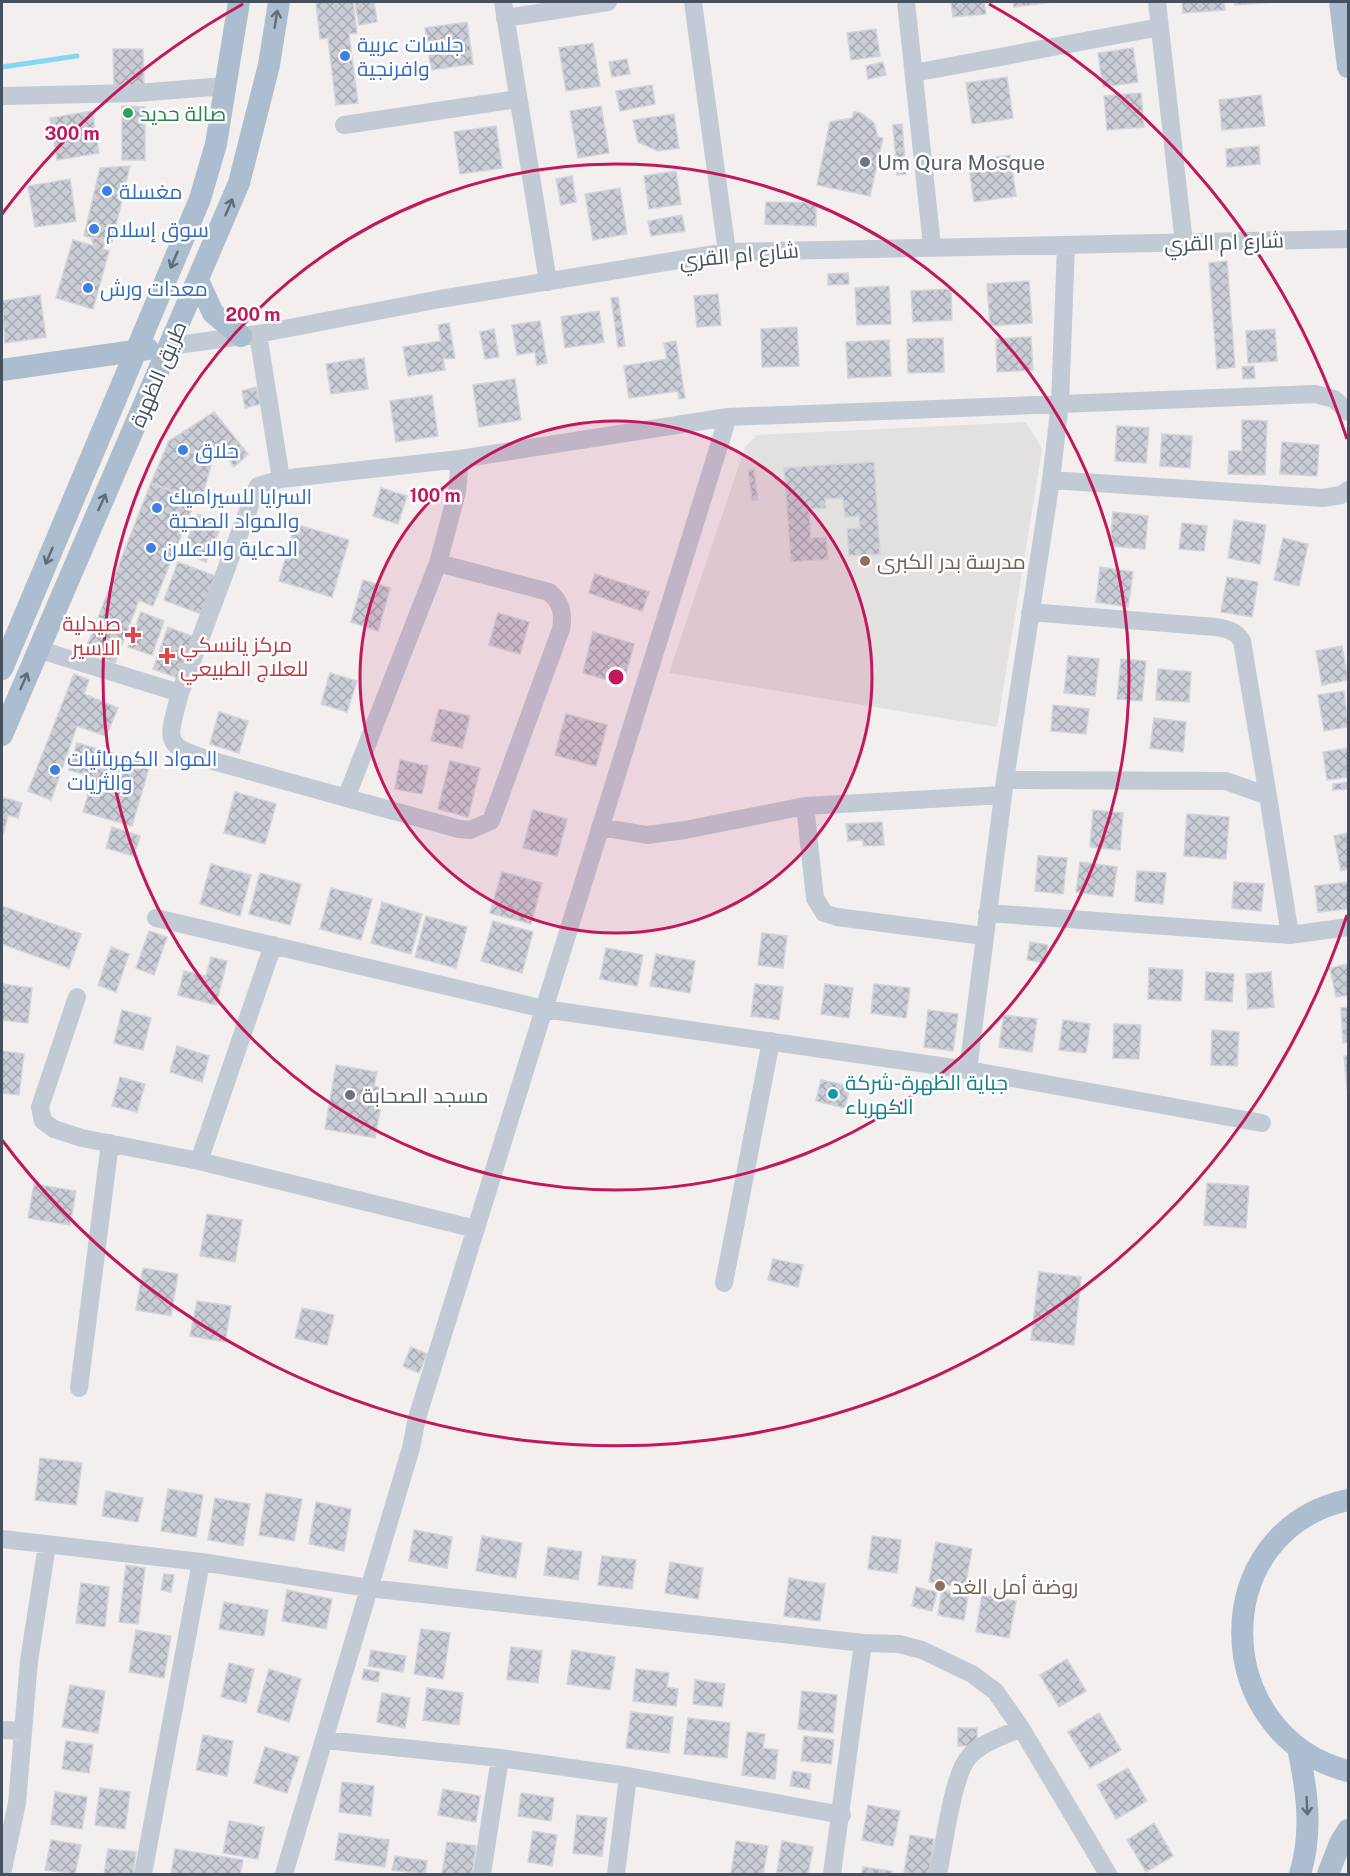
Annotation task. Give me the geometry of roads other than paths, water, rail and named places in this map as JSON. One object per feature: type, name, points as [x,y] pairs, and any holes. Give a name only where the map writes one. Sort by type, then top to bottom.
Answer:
[{"type":"main road","name":"طريق الظهرة","points":[[2,669],[200,199],[216,144],[239,2]]},
{"type":"main road","name":"طريق الظهرة","points":[[2,735],[239,183],[253,138],[269,65],[279,2]]},
{"type":"main road","points":[[1340,2],[1348,67]]},
{"type":"main road","points":[[198,280],[213,313],[249,335]]},
{"type":"main road","name":"شارع ام القري","points":[[2,370],[170,346]]},
{"type":"main road","points":[[1348,1500],[1315,1512],[1293,1526],[1274,1544],[1259,1567],[1248,1592],[1242,1619],[1241,1647],[1246,1674],[1254,1695],[1280,1733],[1316,1759],[1348,1771]]},
{"type":"main road","points":[[1298,1748],[1308,1808],[1307,1835],[1300,1875]]},
{"type":"main road","points":[[1328,1875],[1340,1843],[1348,1830]]},
{"type":"street","points":[[548,282],[504,10],[608,2]]},
{"type":"street","points":[[693,2],[727,252]]},
{"type":"street","points":[[906,2],[932,246]]},
{"type":"street","points":[[1157,2],[1184,243]]},
{"type":"street","points":[[914,73],[1160,27]]},
{"type":"street","points":[[2,96],[136,93],[225,86]]},
{"type":"street","points":[[344,125],[517,99]]},
{"type":"street","name":"شارع ام القري","points":[[170,346],[249,335],[727,252],[1348,239]]},
{"type":"street","points":[[968,1070],[1004,788],[1052,480],[1060,403],[1066,246]]},
{"type":"street","points":[[249,335],[281,479]]},
{"type":"street","points":[[438,563],[549,592],[557,599],[562,611],[561,628],[491,820],[470,830],[346,798],[178,749],[170,738],[180,693],[258,486],[281,479],[460,459],[728,417],[1315,394],[1334,399],[1348,412]]},
{"type":"street","points":[[285,1875],[411,1448],[417,1418],[728,417]]},
{"type":"street","points":[[346,798],[438,563],[457,492],[460,459]]},
{"type":"street","points":[[1052,480],[1323,498],[1341,495],[1348,490]]},
{"type":"street","points":[[1030,612],[1215,627],[1230,629],[1238,634],[1242,641],[1290,935]]},
{"type":"street","points":[[37,650],[180,693]]},
{"type":"street","points":[[600,827],[647,835],[805,806],[1004,788],[1226,781],[1268,795]]},
{"type":"street","points":[[805,806],[815,898],[824,913],[837,917],[984,936]]},
{"type":"street","points":[[987,913],[1290,935],[1348,927]]},
{"type":"street","points":[[156,918],[544,1009],[968,1070],[1262,1123]]},
{"type":"street","points":[[200,1161],[273,945]]},
{"type":"street","points":[[77,997],[40,1107],[43,1121],[54,1129],[200,1161],[476,1229]]},
{"type":"street","points":[[724,1283],[771,1041]]},
{"type":"street","points":[[79,1388],[110,1143]]},
{"type":"street","points":[[2,1539],[201,1562],[369,1588],[899,1644],[922,1650],[972,1674],[995,1691],[1021,1728],[1108,1875]]},
{"type":"street","points":[[2,1874],[18,1803],[29,1661],[47,1545]]},
{"type":"street","points":[[143,1875],[201,1562]]},
{"type":"street","points":[[832,1875],[842,1815],[863,1642]]},
{"type":"street","points":[[939,1875],[960,1772],[969,1756],[984,1745],[1021,1728]]},
{"type":"street","points":[[2,1730],[23,1731]]},
{"type":"street","points":[[325,1740],[500,1758],[628,1776],[842,1815]]},
{"type":"street","points":[[482,1875],[500,1758]]},
{"type":"street","points":[[616,1875],[628,1776]]},
{"type":"waterway","points":[[2,67],[77,56]]},
{"type":"place","name":"جلسات عربية وافرنجية","points":[[345,56]]},
{"type":"place","name":"صالة حديد","points":[[128,113]]},
{"type":"place","name":"Um Qura Mosque","points":[[865,162]]},
{"type":"place","name":"مغسلة","points":[[107,191]]},
{"type":"place","name":"سوق إسلام","points":[[94,229]]},
{"type":"place","name":"معدات ورش","points":[[88,288]]},
{"type":"place","name":"حلاق","points":[[183,450]]},
{"type":"place","name":"السرايا للسيراميك والمواد الصحية","points":[[157,508]]},
{"type":"place","name":"الدعاية والاعلان","points":[[151,548]]},
{"type":"place","name":"مدرسة بدر الكبرى","points":[[865,561]]},
{"type":"place","name":"صيدلية الاسير","points":[[133,635]]},
{"type":"place","name":"مركز يانسكي للعلاج الطبيعي","points":[[167,656]]},
{"type":"place","name":"المواد الكهربائيات والثريات","points":[[55,770]]},
{"type":"place","name":"جباية الظهرة-شركة الكهرباء","points":[[833,1094]]},
{"type":"place","name":"مسجد الصحابة","points":[[350,1095]]},
{"type":"place","name":"روضة أمل الغد","points":[[940,1586]]}]
